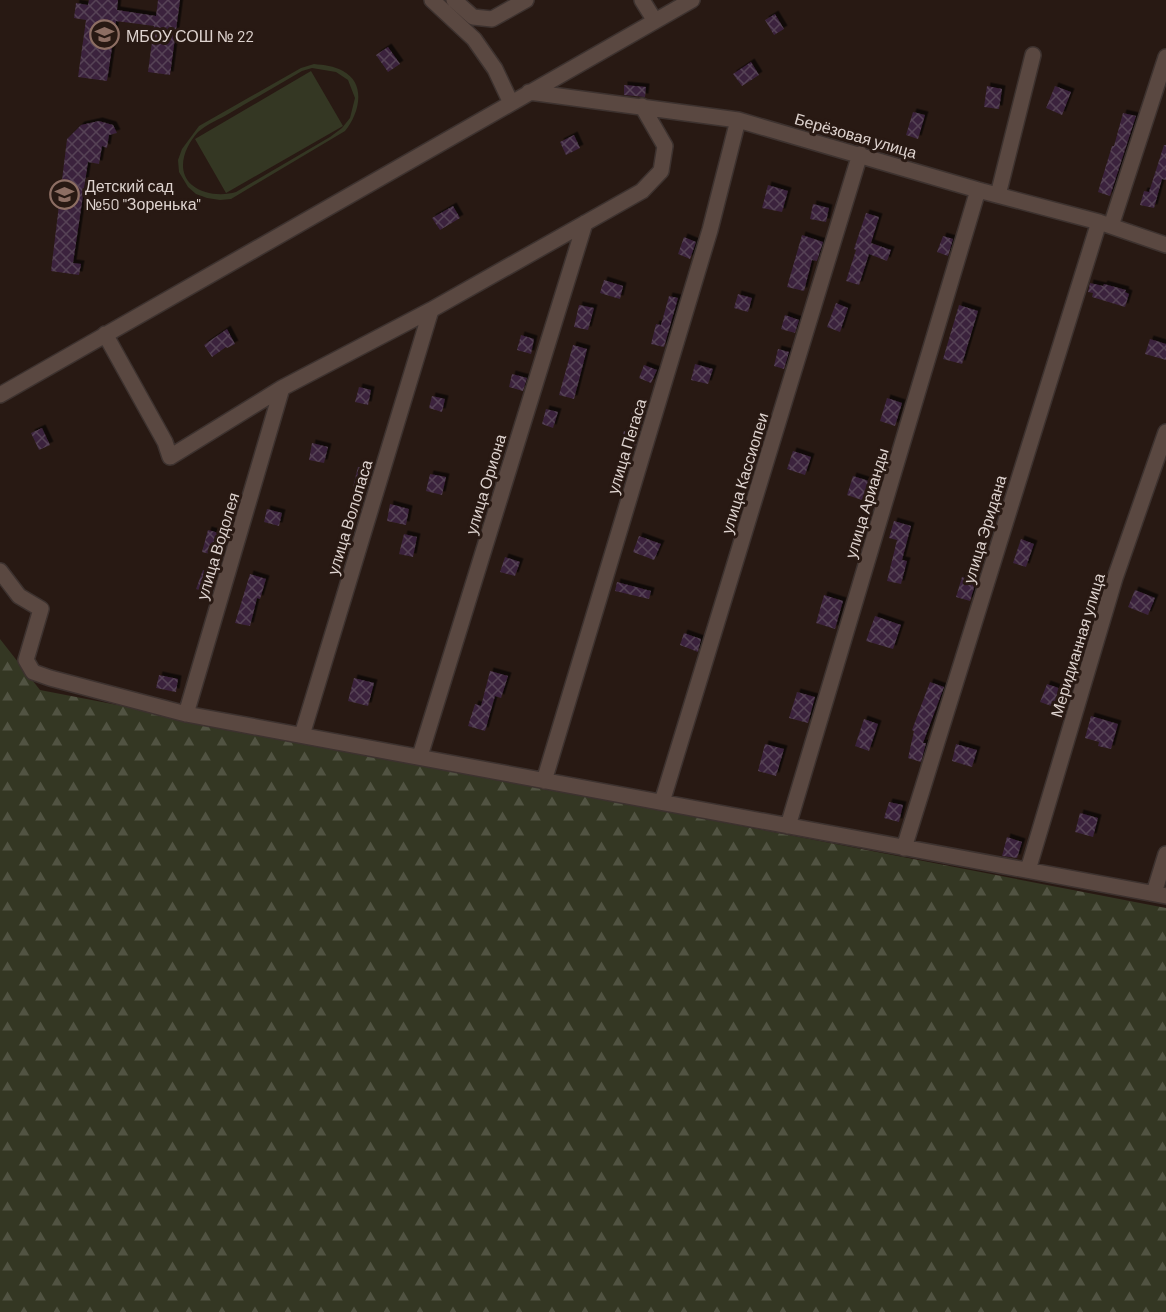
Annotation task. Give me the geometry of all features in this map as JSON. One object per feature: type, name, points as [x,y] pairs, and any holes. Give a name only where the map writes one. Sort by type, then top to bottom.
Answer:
[{"type":"street","points":[[432,0],[474,39],[495,69],[511,103]]},
{"type":"street","points":[[454,0],[473,17],[492,19],[526,0]]},
{"type":"street","points":[[642,0],[655,21]]},
{"type":"street","points":[[0,395],[692,0]]},
{"type":"street","points":[[998,195],[1033,55]]},
{"type":"street","name":"улица Эридана","points":[[904,848],[1105,224],[1166,57]]},
{"type":"street","name":"Берёзовая улица","points":[[529,92],[738,120],[1105,224],[1166,245]]},
{"type":"street","points":[[105,334],[165,442],[170,457],[282,388],[431,310],[642,191],[661,171],[666,146],[642,106]]},
{"type":"street","name":"улица Пегаса","points":[[544,781],[710,230],[738,120]]},
{"type":"street","name":"улица Кассиопеи","points":[[662,802],[860,154]]},
{"type":"street","name":"улица Арианды","points":[[788,826],[978,189]]},
{"type":"street","name":"улица Ориона","points":[[420,756],[585,223]]},
{"type":"street","name":"улица Волопаса","points":[[302,735],[431,310]]},
{"type":"street","name":"улица Водолея","points":[[186,714],[282,388]]},
{"type":"street","name":"Меридианная улица","points":[[1028,870],[1115,578],[1166,432]]},
{"type":"street","points":[[0,571],[19,596],[41,609],[26,660],[33,672],[186,714],[1160,894],[1166,854]]},
{"type":"green space","points":[[314,64],[333,67],[351,77],[358,91],[358,100],[354,116],[345,131],[231,199],[207,198],[196,194],[188,187],[179,172],[178,160],[182,149],[199,126],[301,68]],"holes":[[[312,68],[336,72],[348,80],[355,98],[350,118],[330,137],[236,192],[208,193],[192,185],[187,179],[183,165],[186,151],[202,129],[302,71]]]},
{"type":"green space","points":[[311,71],[343,126],[226,193],[195,139]]},
{"type":"green space","points":[[0,639],[40,690],[1166,908],[1166,1312],[0,1312]]},
{"type":"building","points":[[89,0],[118,0],[117,10],[156,16],[158,0],[180,0],[170,75],[148,72],[154,26],[116,21],[107,81],[78,77],[86,20],[74,18],[76,3],[88,5]]},
{"type":"building","points":[[775,14],[784,29],[774,35],[765,20]]},
{"type":"building","points":[[388,47],[400,64],[388,72],[376,55]]},
{"type":"building","points":[[751,62],[759,75],[742,86],[733,74]]},
{"type":"building","points":[[624,85],[646,87],[645,97],[624,95]]},
{"type":"building","points":[[987,86],[1002,89],[999,109],[984,107]]},
{"type":"building","points":[[1055,86],[1071,92],[1062,115],[1046,108]]},
{"type":"building","points":[[913,112],[925,115],[918,139],[906,135]]},
{"type":"building","points":[[1123,113],[1136,116],[1110,196],[1098,192]]},
{"type":"building","points":[[99,121],[113,125],[117,133],[109,135],[107,148],[102,146],[99,164],[88,162],[73,263],[81,264],[79,275],[51,271],[67,139],[81,125]]},
{"type":"building","points":[[574,135],[580,148],[566,155],[560,142]]},
{"type":"building","points":[[1164,145],[1166,145],[1166,180],[1162,179],[1154,208],[1140,205],[1144,191],[1149,192]]},
{"type":"building","points":[[768,185],[788,191],[782,212],[762,208]]},
{"type":"building","points":[[813,204],[829,208],[826,222],[810,219]]},
{"type":"building","points":[[453,206],[460,218],[440,230],[432,218]]},
{"type":"building","points":[[866,213],[879,217],[871,243],[891,250],[887,261],[869,254],[859,285],[846,281]]},
{"type":"building","points":[[802,235],[823,242],[817,261],[812,260],[804,291],[787,287]]},
{"type":"building","points":[[943,236],[953,239],[948,256],[937,252]]},
{"type":"building","points":[[684,237],[696,242],[690,259],[678,254]]},
{"type":"building","points":[[604,280],[623,286],[620,299],[600,293]]},
{"type":"building","points":[[1090,283],[1126,290],[1125,292],[1129,294],[1125,307],[1092,297],[1093,293],[1088,292]]},
{"type":"building","points":[[738,294],[752,298],[748,312],[734,308]]},
{"type":"building","points":[[669,296],[678,298],[664,347],[651,344],[656,324],[661,325]]},
{"type":"building","points":[[836,303],[848,308],[840,332],[827,327]]},
{"type":"building","points":[[579,305],[594,308],[588,330],[574,327]]},
{"type":"building","points":[[959,305],[978,311],[962,364],[943,359]]},
{"type":"building","points":[[785,315],[799,320],[795,333],[781,329]]},
{"type":"building","points":[[227,329],[235,344],[226,347],[212,357],[204,345]]},
{"type":"building","points":[[521,335],[534,339],[531,354],[517,350]]},
{"type":"building","points":[[1150,339],[1166,344],[1166,360],[1145,354]]},
{"type":"building","points":[[573,345],[587,349],[574,399],[559,395]]},
{"type":"building","points":[[778,349],[789,352],[784,369],[774,366]]},
{"type":"building","points":[[695,364],[713,369],[708,384],[691,380]]},
{"type":"building","points":[[644,365],[657,370],[651,383],[639,378]]},
{"type":"building","points":[[512,374],[527,378],[523,391],[509,387]]},
{"type":"building","points":[[359,387],[371,390],[368,405],[355,402]]},
{"type":"building","points":[[432,396],[445,399],[442,412],[429,408]]},
{"type":"building","points":[[887,398],[902,403],[895,426],[880,421]]},
{"type":"building","points":[[635,402],[647,406],[635,446],[621,442]]},
{"type":"building","points":[[546,409],[558,412],[553,428],[542,424]]},
{"type":"building","points":[[42,428],[50,445],[39,450],[31,433]]},
{"type":"building","points":[[312,443],[328,447],[324,463],[309,460]]},
{"type":"building","points":[[793,451],[811,457],[805,475],[787,469]]},
{"type":"building","points":[[358,467],[370,470],[365,491],[353,487]]},
{"type":"building","points":[[430,474],[446,477],[442,495],[426,491]]},
{"type":"building","points":[[853,476],[875,483],[868,502],[847,495]]},
{"type":"building","points":[[390,504],[409,509],[406,525],[387,521]]},
{"type":"building","points":[[267,509],[282,513],[279,526],[264,522]]},
{"type":"building","points":[[894,521],[911,526],[902,560],[907,561],[901,584],[887,581],[897,540],[889,538]]},
{"type":"building","points":[[208,530],[223,534],[218,556],[202,552]]},
{"type":"building","points":[[404,534],[417,537],[413,557],[399,554]]},
{"type":"building","points":[[639,536],[661,544],[654,560],[633,552]]},
{"type":"building","points":[[1021,539],[1034,544],[1026,567],[1013,563]]},
{"type":"building","points":[[505,557],[520,562],[515,576],[500,572]]},
{"type":"building","points":[[203,570],[212,573],[205,592],[196,589]]},
{"type":"building","points":[[250,574],[266,579],[260,599],[257,598],[250,626],[235,623]]},
{"type":"building","points":[[962,577],[976,581],[970,601],[956,597]]},
{"type":"building","points":[[617,582],[651,591],[649,599],[615,591]]},
{"type":"building","points":[[1135,590],[1155,598],[1148,615],[1128,607]]},
{"type":"building","points":[[824,595],[843,601],[835,629],[816,623]]},
{"type":"building","points":[[875,616],[901,625],[893,649],[866,641]]},
{"type":"building","points":[[684,633],[701,639],[698,652],[680,645]]},
{"type":"building","points":[[490,671],[508,676],[501,698],[495,696],[485,731],[468,726],[475,704],[481,706]]},
{"type":"building","points":[[159,675],[178,679],[176,692],[156,688]]},
{"type":"building","points":[[354,678],[374,683],[368,706],[348,701]]},
{"type":"building","points":[[930,682],[944,687],[923,743],[926,743],[921,762],[908,758],[914,731],[912,730]]},
{"type":"building","points":[[1047,684],[1067,691],[1060,709],[1040,702]]},
{"type":"building","points":[[797,692],[815,697],[808,723],[789,718]]},
{"type":"building","points":[[1091,716],[1118,724],[1111,749],[1098,746],[1099,742],[1085,738]]},
{"type":"building","points":[[864,719],[878,724],[869,751],[855,746]]},
{"type":"building","points":[[765,744],[784,749],[776,776],[758,771]]},
{"type":"building","points":[[956,744],[977,750],[972,767],[952,761]]},
{"type":"building","points":[[889,802],[903,805],[899,822],[884,818]]},
{"type":"building","points":[[1080,813],[1098,818],[1093,837],[1075,832]]},
{"type":"building","points":[[1007,837],[1022,842],[1017,858],[1002,856]]},
{"type":"place","name":"МБОУ СОШ № 22","points":[[105,35]]},
{"type":"place","name":"Детский сад №50 \"Зоренька\"","points":[[64,194]]}]
